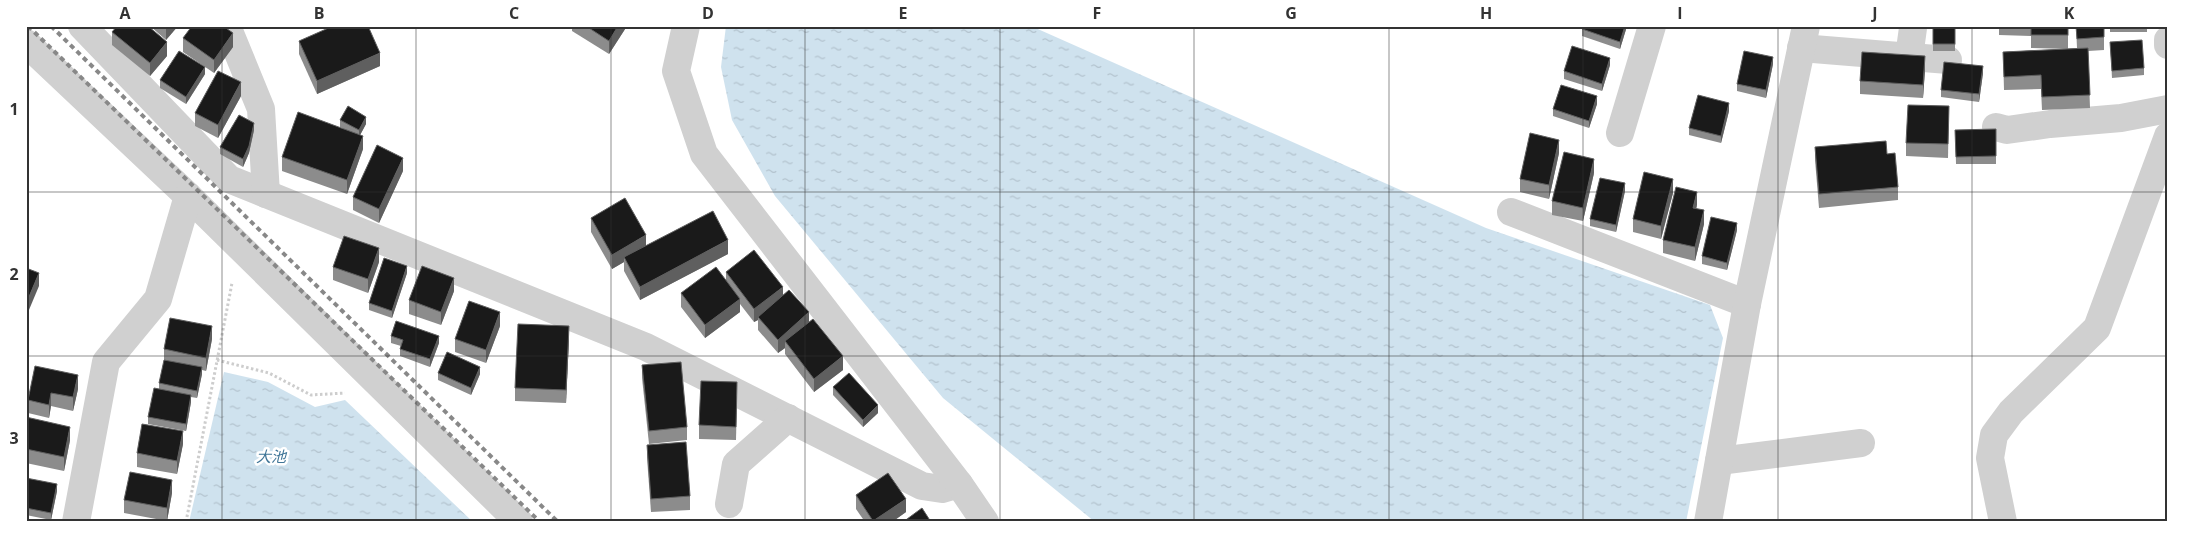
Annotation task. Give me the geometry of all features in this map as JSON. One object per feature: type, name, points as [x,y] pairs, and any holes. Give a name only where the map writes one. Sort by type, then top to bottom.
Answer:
[{"type":"street","points":[[228,26],[261,109],[266,194]]},
{"type":"street","points":[[686,26],[676,71],[704,154],[959,484],[985,522]]},
{"type":"street","points":[[1620,133],[1652,26]]},
{"type":"street","points":[[1909,57],[1913,28]]},
{"type":"street","points":[[96,32],[229,179],[646,346],[922,486],[942,490],[959,484]]},
{"type":"street","points":[[1708,522],[1747,304],[1804,37],[1909,57],[1948,60]]},
{"type":"street","points":[[2168,40],[2168,45]]},
{"type":"street","points":[[26,43],[188,196],[519,522]]},
{"type":"street","points":[[1996,127],[2007,130],[2121,118],[2168,109]]},
{"type":"street","points":[[2003,522],[1990,458],[1994,435],[2012,412],[2097,328],[2168,136]]},
{"type":"street","points":[[76,522],[106,362],[158,299],[188,196]]},
{"type":"street","points":[[1511,212],[1747,304]]},
{"type":"street","points":[[729,504],[736,464],[788,418]]},
{"type":"street","points":[[1719,461],[1861,443]]},
{"type":"path","points":[[186,522],[232,278]]},
{"type":"path","points":[[216,360],[269,373],[311,395],[353,392]]},
{"type":"water","points":[[726,26],[1031,26],[1486,228],[1710,305],[1723,338],[1686,522],[1095,522],[943,398],[775,196],[732,120],[721,67]]},
{"type":"water","name":"大池","points":[[224,372],[268,382],[315,407],[345,400],[473,522],[189,522]]},
{"type":"building","points":[[117,26],[148,26],[167,42],[150,63],[112,32]]},
{"type":"building","points":[[192,26],[223,26],[233,33],[214,60],[183,38]]},
{"type":"building","points":[[333,26],[368,26],[380,53],[317,81],[299,41]]},
{"type":"building","points":[[586,26],[618,26],[609,41]]},
{"type":"building","points":[[1583,26],[1625,26],[1620,42],[1582,29]]},
{"type":"building","points":[[1933,26],[1955,26],[1955,44],[1933,44]]},
{"type":"building","points":[[2031,26],[2068,26],[2068,35],[2031,35]]},
{"type":"building","points":[[2076,26],[2104,26],[2104,37],[2077,39]]},
{"type":"building","points":[[2142,40],[2144,68],[2112,71],[2110,42]]},
{"type":"building","points":[[1572,46],[1610,58],[1602,84],[1564,71]]},
{"type":"building","points":[[2088,48],[2090,95],[2042,97],[2041,75],[2004,77],[2003,52]]},
{"type":"building","points":[[179,51],[205,67],[186,97],[160,80]]},
{"type":"building","points":[[1744,51],[1773,57],[1766,90],[1737,84]]},
{"type":"building","points":[[1862,52],[1925,56],[1923,85],[1860,81]]},
{"type":"building","points":[[1944,62],[1983,66],[1979,94],[1941,90]]},
{"type":"building","points":[[218,71],[241,82],[218,125],[195,113]]},
{"type":"building","points":[[1561,85],[1597,96],[1589,121],[1553,109]]},
{"type":"building","points":[[1698,95],[1729,103],[1721,136],[1689,128]]},
{"type":"building","points":[[1908,105],[1949,106],[1948,144],[1906,143]]},
{"type":"building","points":[[348,106],[366,117],[359,130],[340,120]]},
{"type":"building","points":[[298,112],[363,136],[347,180],[282,157]]},
{"type":"building","points":[[239,115],[254,123],[249,146],[243,159],[220,147]]},
{"type":"building","points":[[1996,129],[1996,156],[1956,157],[1955,130]]},
{"type":"building","points":[[1530,133],[1559,140],[1549,185],[1520,179]]},
{"type":"building","points":[[1886,141],[1887,154],[1895,153],[1898,187],[1819,194],[1815,147]]},
{"type":"building","points":[[377,145],[403,158],[379,209],[353,197]]},
{"type":"building","points":[[1564,152],[1594,159],[1583,208],[1552,201]]},
{"type":"building","points":[[1644,172],[1673,179],[1661,226],[1633,219]]},
{"type":"building","points":[[1600,178],[1625,183],[1616,225],[1590,219]]},
{"type":"building","points":[[1676,187],[1697,192],[1693,208],[1704,210],[1695,247],[1663,240]]},
{"type":"building","points":[[625,198],[646,235],[612,255],[591,218]]},
{"type":"building","points":[[713,211],[728,240],[640,287],[624,257]]},
{"type":"building","points":[[1711,217],[1737,223],[1727,263],[1702,256]]},
{"type":"building","points":[[344,236],[379,248],[368,279],[333,267]]},
{"type":"building","points":[[754,250],[783,287],[754,309],[726,272]]},
{"type":"building","points":[[384,258],[407,266],[392,311],[369,303]]},
{"type":"building","points":[[422,266],[454,278],[441,312],[409,300]]},
{"type":"building","points":[[716,267],[740,299],[705,325],[681,293]]},
{"type":"building","points":[[26,268],[39,273],[26,304]]},
{"type":"building","points":[[789,290],[809,312],[778,340],[758,317]]},
{"type":"building","points":[[469,301],[500,312],[486,350],[455,339]]},
{"type":"building","points":[[170,318],[212,326],[206,358],[164,349]]},
{"type":"building","points":[[813,319],[843,356],[814,379],[785,341]]},
{"type":"building","points":[[396,321],[439,336],[430,359],[400,349],[403,340],[391,336]]},
{"type":"building","points":[[518,324],[569,326],[566,390],[515,388]]},
{"type":"building","points":[[447,352],[480,367],[471,388],[438,373]]},
{"type":"building","points":[[164,360],[202,367],[197,391],[159,383]]},
{"type":"building","points":[[681,362],[687,427],[649,431],[642,365]]},
{"type":"building","points":[[35,366],[78,375],[73,397],[51,393],[49,405],[28,400]]},
{"type":"building","points":[[849,373],[878,405],[863,420],[833,387]]},
{"type":"building","points":[[701,381],[737,382],[736,427],[699,425]]},
{"type":"building","points":[[154,388],[191,395],[186,424],[148,417]]},
{"type":"building","points":[[26,417],[70,427],[64,457],[26,449]]},
{"type":"building","points":[[142,424],[183,431],[177,461],[137,453]]},
{"type":"building","points":[[686,442],[690,496],[651,499],[647,445]]},
{"type":"building","points":[[130,472],[172,480],[167,508],[124,500]]},
{"type":"building","points":[[888,473],[906,499],[873,521],[856,495]]},
{"type":"building","points":[[26,478],[57,484],[51,513],[26,508]]},
{"type":"building","points":[[922,508],[931,522],[903,522]]},
{"type":"railway","points":[[28,26],[540,522]]},
{"type":"railway","points":[[51,26],[558,522]]}]
